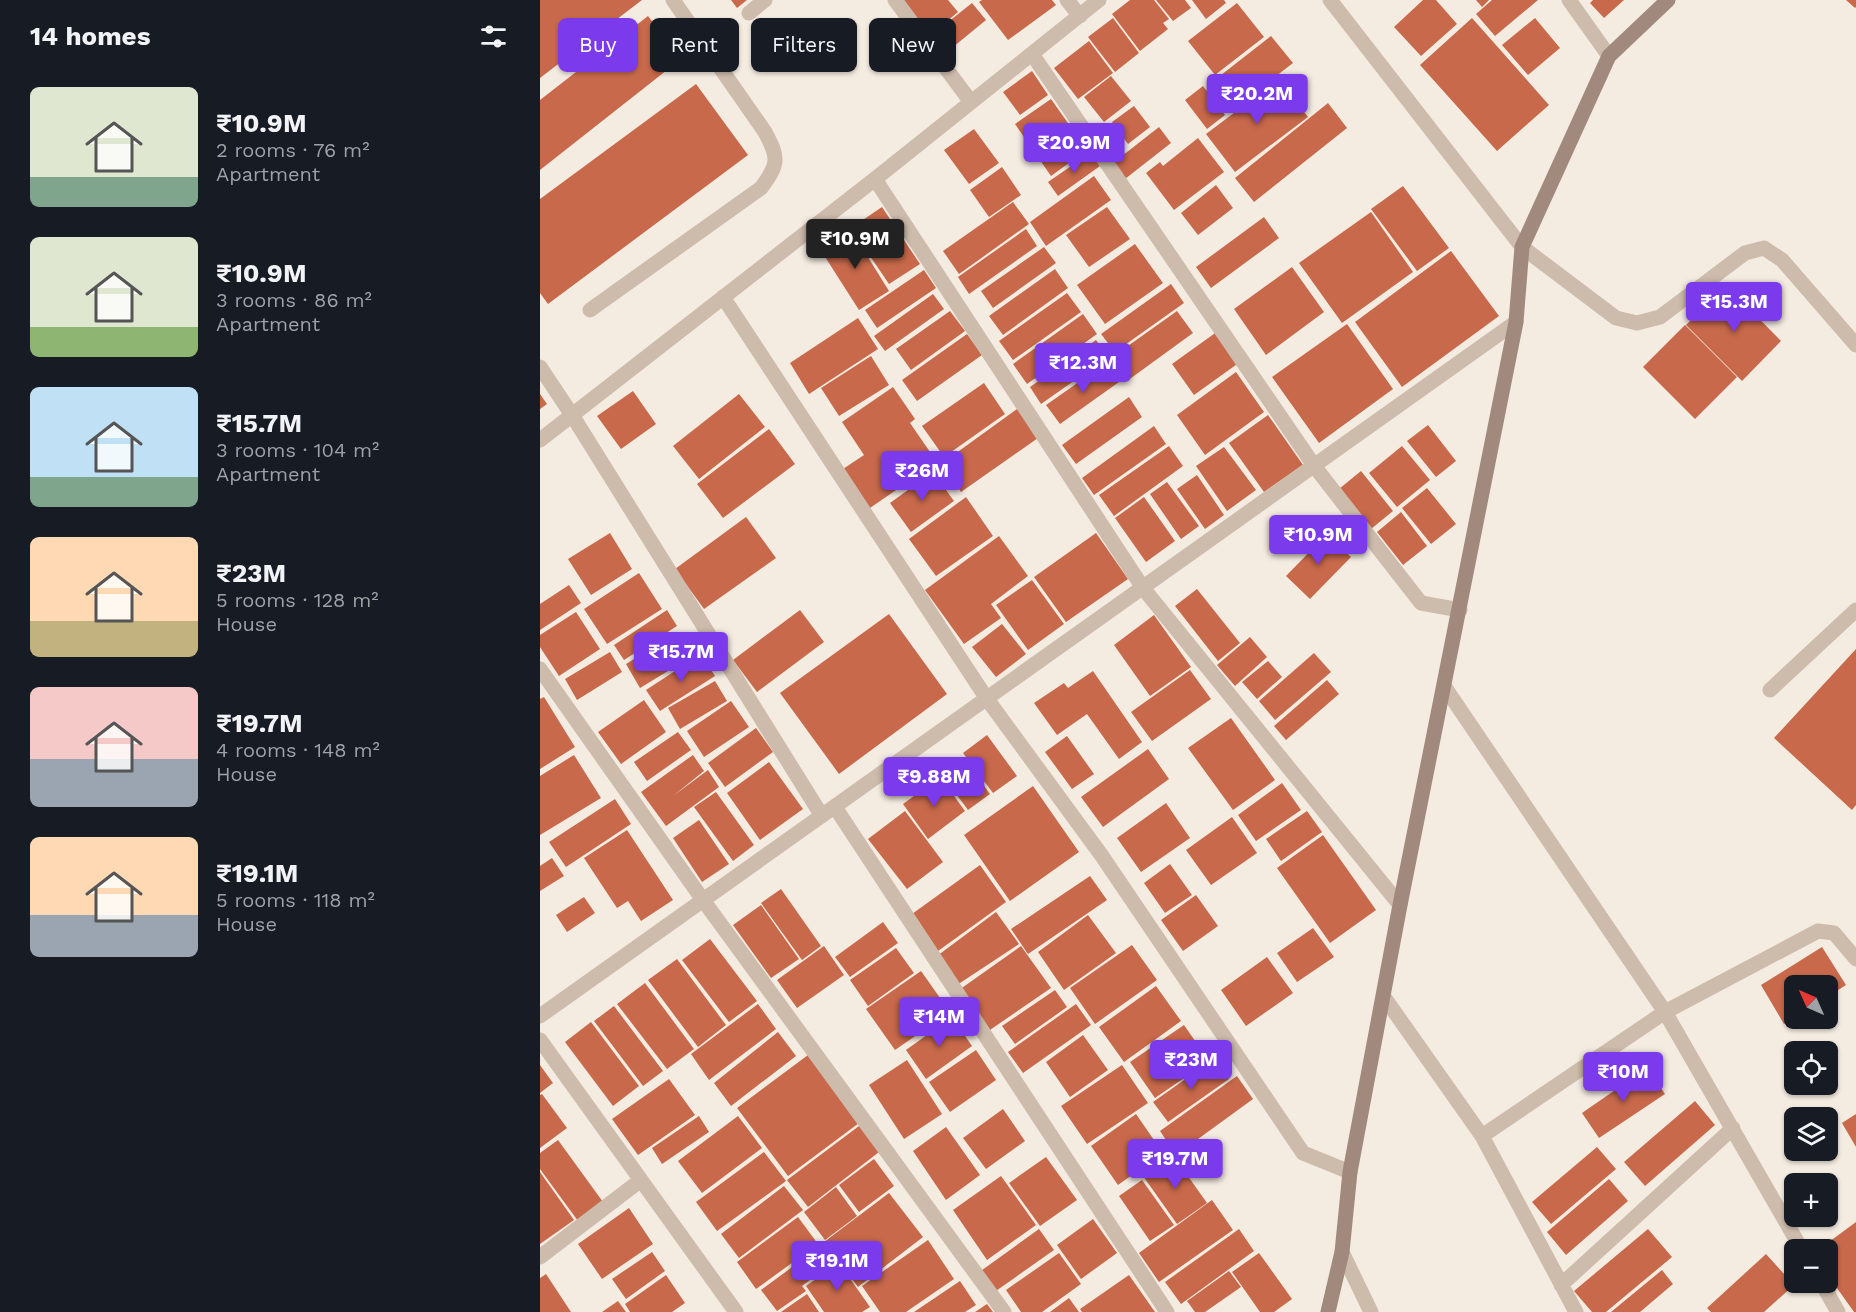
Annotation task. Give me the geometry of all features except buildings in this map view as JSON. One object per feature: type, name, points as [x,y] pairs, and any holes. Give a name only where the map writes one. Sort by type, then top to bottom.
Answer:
[{"type":"main road","points":[[1328,1312],[1342,1252],[1350,1172],[1400,905],[1516,322],[1522,248],[1609,56],[1668,0]]},
{"type":"street","points":[[590,310],[761,188],[774,171],[775,151],[765,132],[673,0]]},
{"type":"street","points":[[749,13],[765,0]]},
{"type":"street","points":[[895,0],[971,102]]},
{"type":"street","points":[[1067,0],[1080,16]]},
{"type":"street","points":[[540,440],[875,179],[1099,0]]},
{"type":"street","points":[[1330,0],[1522,248],[1616,318],[1637,323],[1660,318],[1745,253],[1764,248],[1782,260],[1856,345]]},
{"type":"street","points":[[1569,0],[1609,56]]},
{"type":"street","points":[[1032,54],[1315,466],[1421,603],[1460,610]]},
{"type":"street","points":[[875,179],[1143,588],[1400,905]]},
{"type":"street","points":[[723,297],[987,699],[1101,856],[1303,1153],[1350,1172]]},
{"type":"street","points":[[540,1016],[1516,322]]},
{"type":"street","points":[[540,367],[828,812],[1167,1312]]},
{"type":"street","points":[[1770,690],[1856,610]]},
{"type":"street","points":[[540,669],[703,900],[1004,1312]]},
{"type":"street","points":[[1444,686],[1665,1012],[1796,1239]]},
{"type":"street","points":[[1482,1136],[1665,1012],[1818,931],[1834,933],[1856,959]]},
{"type":"street","points":[[1384,997],[1482,1136],[1576,1312]]},
{"type":"street","points":[[540,1040],[736,1312]]},
{"type":"street","points":[[1561,1285],[1733,1128]]},
{"type":"street","points":[[540,1257],[641,1180]]},
{"type":"street","points":[[1342,1252],[1371,1312]]},
{"type":"street","points":[[1827,1293],[1838,1312]]}]
